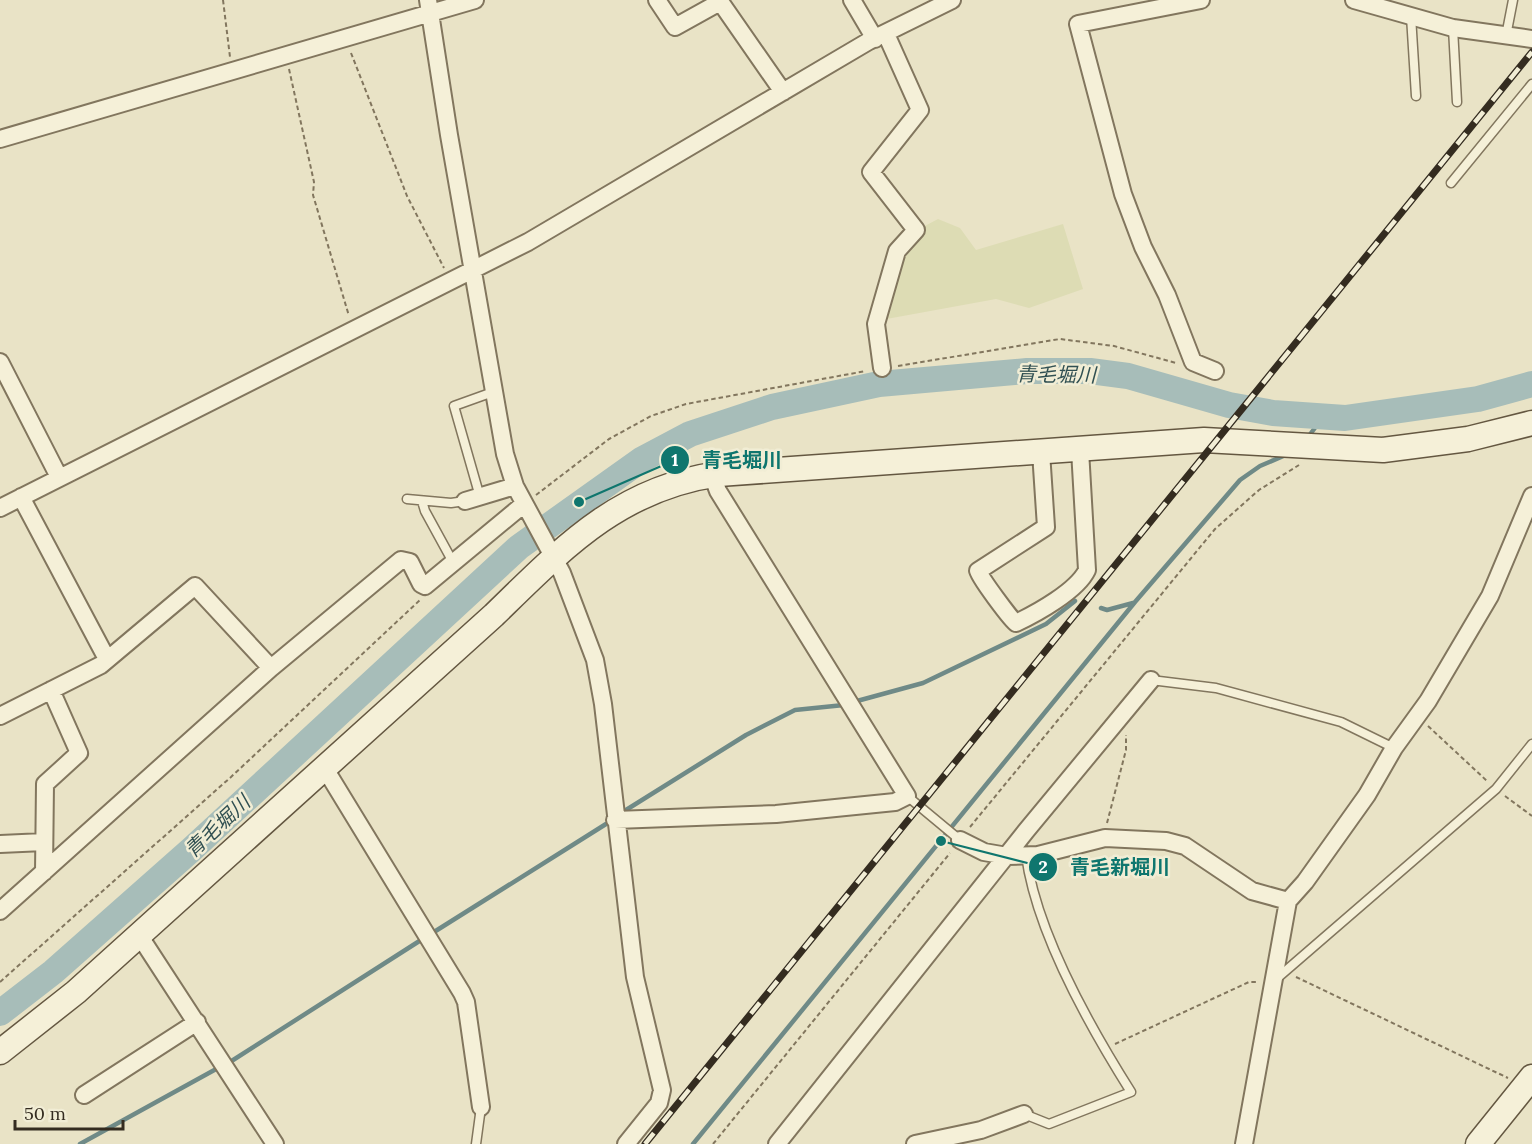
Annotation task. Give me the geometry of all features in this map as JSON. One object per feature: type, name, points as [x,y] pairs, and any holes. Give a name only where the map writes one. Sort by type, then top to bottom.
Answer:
[{"type":"street","points":[[0,139],[345,38],[430,6],[475,0]]},
{"type":"street","points":[[657,0],[675,27],[720,1],[783,92]]},
{"type":"street","points":[[852,0],[880,36],[920,110],[871,172],[916,230],[897,251],[876,324],[882,368]]},
{"type":"street","points":[[0,508],[528,242],[880,36],[952,0]]},
{"type":"street","points":[[1201,0],[1117,7],[1078,24],[1123,194],[1143,247],[1167,295],[1193,362],[1215,370]]},
{"type":"street","points":[[1354,0],[1453,28],[1532,39]]},
{"type":"street","points":[[430,6],[500,436],[515,486],[552,551],[587,638],[600,682],[635,977],[662,1090],[659,1103],[626,1144]]},
{"type":"street","points":[[0,362],[60,477]]},
{"type":"street","points":[[0,1052],[46,1018],[139,935],[324,767],[552,551],[619,507],[661,488],[712,475],[1204,440],[1280,444],[1310,454],[1412,448],[1468,439],[1532,423]]},
{"type":"street","points":[[1041,452],[1046,527],[978,571],[979,578],[1016,623],[1042,610],[1083,578],[1087,570],[1080,450]]},
{"type":"street","points":[[615,820],[776,814],[895,802],[907,796],[718,491],[712,475]]},
{"type":"street","points":[[472,499],[515,486]]},
{"type":"street","points":[[1244,1144],[1279,977],[1288,901],[1305,882],[1360,805],[1394,748],[1418,717],[1490,596],[1532,496]]},
{"type":"street","points":[[21,497],[107,659]]},
{"type":"street","points":[[0,911],[271,668],[401,560],[410,562],[421,584],[425,586],[527,509]]},
{"type":"street","points":[[0,716],[107,659],[195,585],[271,668]]},
{"type":"street","points":[[777,1144],[1151,680]]},
{"type":"street","points":[[44,872],[45,784],[80,753],[51,690]]},
{"type":"street","points":[[324,767],[462,993],[466,1002],[481,1107]]},
{"type":"street","points":[[958,840],[984,852],[1007,856],[1038,855],[1106,838],[1166,841],[1185,846],[1252,891],[1288,901]]},
{"type":"street","points":[[0,844],[44,842]]},
{"type":"street","points":[[139,935],[275,1144]]},
{"type":"street","points":[[84,1095],[197,1022]]},
{"type":"street","points":[[1478,1144],[1528,1082]]},
{"type":"street","points":[[915,1144],[981,1130],[1024,1114]]},
{"type":"lane","points":[[1506,37],[1514,0]]},
{"type":"lane","points":[[1410,15],[1416,96]]},
{"type":"lane","points":[[1453,28],[1457,102]]},
{"type":"lane","points":[[1451,183],[1532,84]]},
{"type":"lane","points":[[407,499],[451,503],[472,499],[454,406],[493,392]]},
{"type":"lane","points":[[423,501],[425,511],[454,564]]},
{"type":"lane","points":[[1151,680],[1216,688],[1341,722],[1394,748]]},
{"type":"lane","points":[[1279,977],[1496,789],[1532,744]]},
{"type":"lane","points":[[907,796],[958,840]]},
{"type":"lane","points":[[1024,1114],[1049,1124],[1131,1092],[1104,1049],[1054,946],[1029,879],[1026,855]]},
{"type":"lane","points":[[476,1144],[481,1107]]},
{"type":"path","points":[[223,0],[232,71]]},
{"type":"path","points":[[345,38],[407,196],[450,282]]},
{"type":"path","points":[[286,55],[314,182],[313,195],[353,330]]},
{"type":"path","points":[[527,509],[609,439],[651,416],[686,404],[882,368],[1060,339],[1114,346],[1184,366],[1193,362]]},
{"type":"path","points":[[713,1144],[958,840],[1215,529],[1259,490],[1310,454]]},
{"type":"path","points":[[0,982],[239,770],[424,596],[425,586]]},
{"type":"path","points":[[1106,838],[1105,829],[1126,750],[1125,712]]},
{"type":"path","points":[[1418,717],[1496,789],[1532,816]]},
{"type":"path","points":[[1104,1049],[1249,982],[1279,977],[1528,1082]]},
{"type":"green space","points":[[938,219],[960,228],[976,250],[1063,224],[1083,289],[1029,308],[996,299],[881,320],[901,253],[921,228]]},
{"type":"waterway","name":"青毛堀川","points":[[0,1013],[53,972],[192,849],[519,547],[641,460],[690,434],[772,407],[879,384],[1027,371],[1090,371],[1128,376],[1229,405],[1273,413],[1345,418],[1478,399],[1532,384]]},
{"type":"waterway","points":[[1308,437],[1324,416]]},
{"type":"waterway","points":[[693,1144],[1135,602],[1240,480],[1260,466],[1288,454]]},
{"type":"waterway","points":[[857,701],[923,683],[1046,624],[1075,601]]},
{"type":"waterway","points":[[1101,608],[1107,610],[1133,603]]},
{"type":"waterway","points":[[626,810],[746,735],[795,710],[844,705]]},
{"type":"waterway","points":[[434,932],[606,824]]},
{"type":"waterway","points":[[230,1062],[421,940]]},
{"type":"waterway","points":[[80,1144],[218,1068]]},
{"type":"railway","points":[[645,1144],[1532,52]]},
{"type":"place","name":"青毛堀川","points":[[579,502]]},
{"type":"place","name":"青毛新堀川","points":[[941,841]]}]
